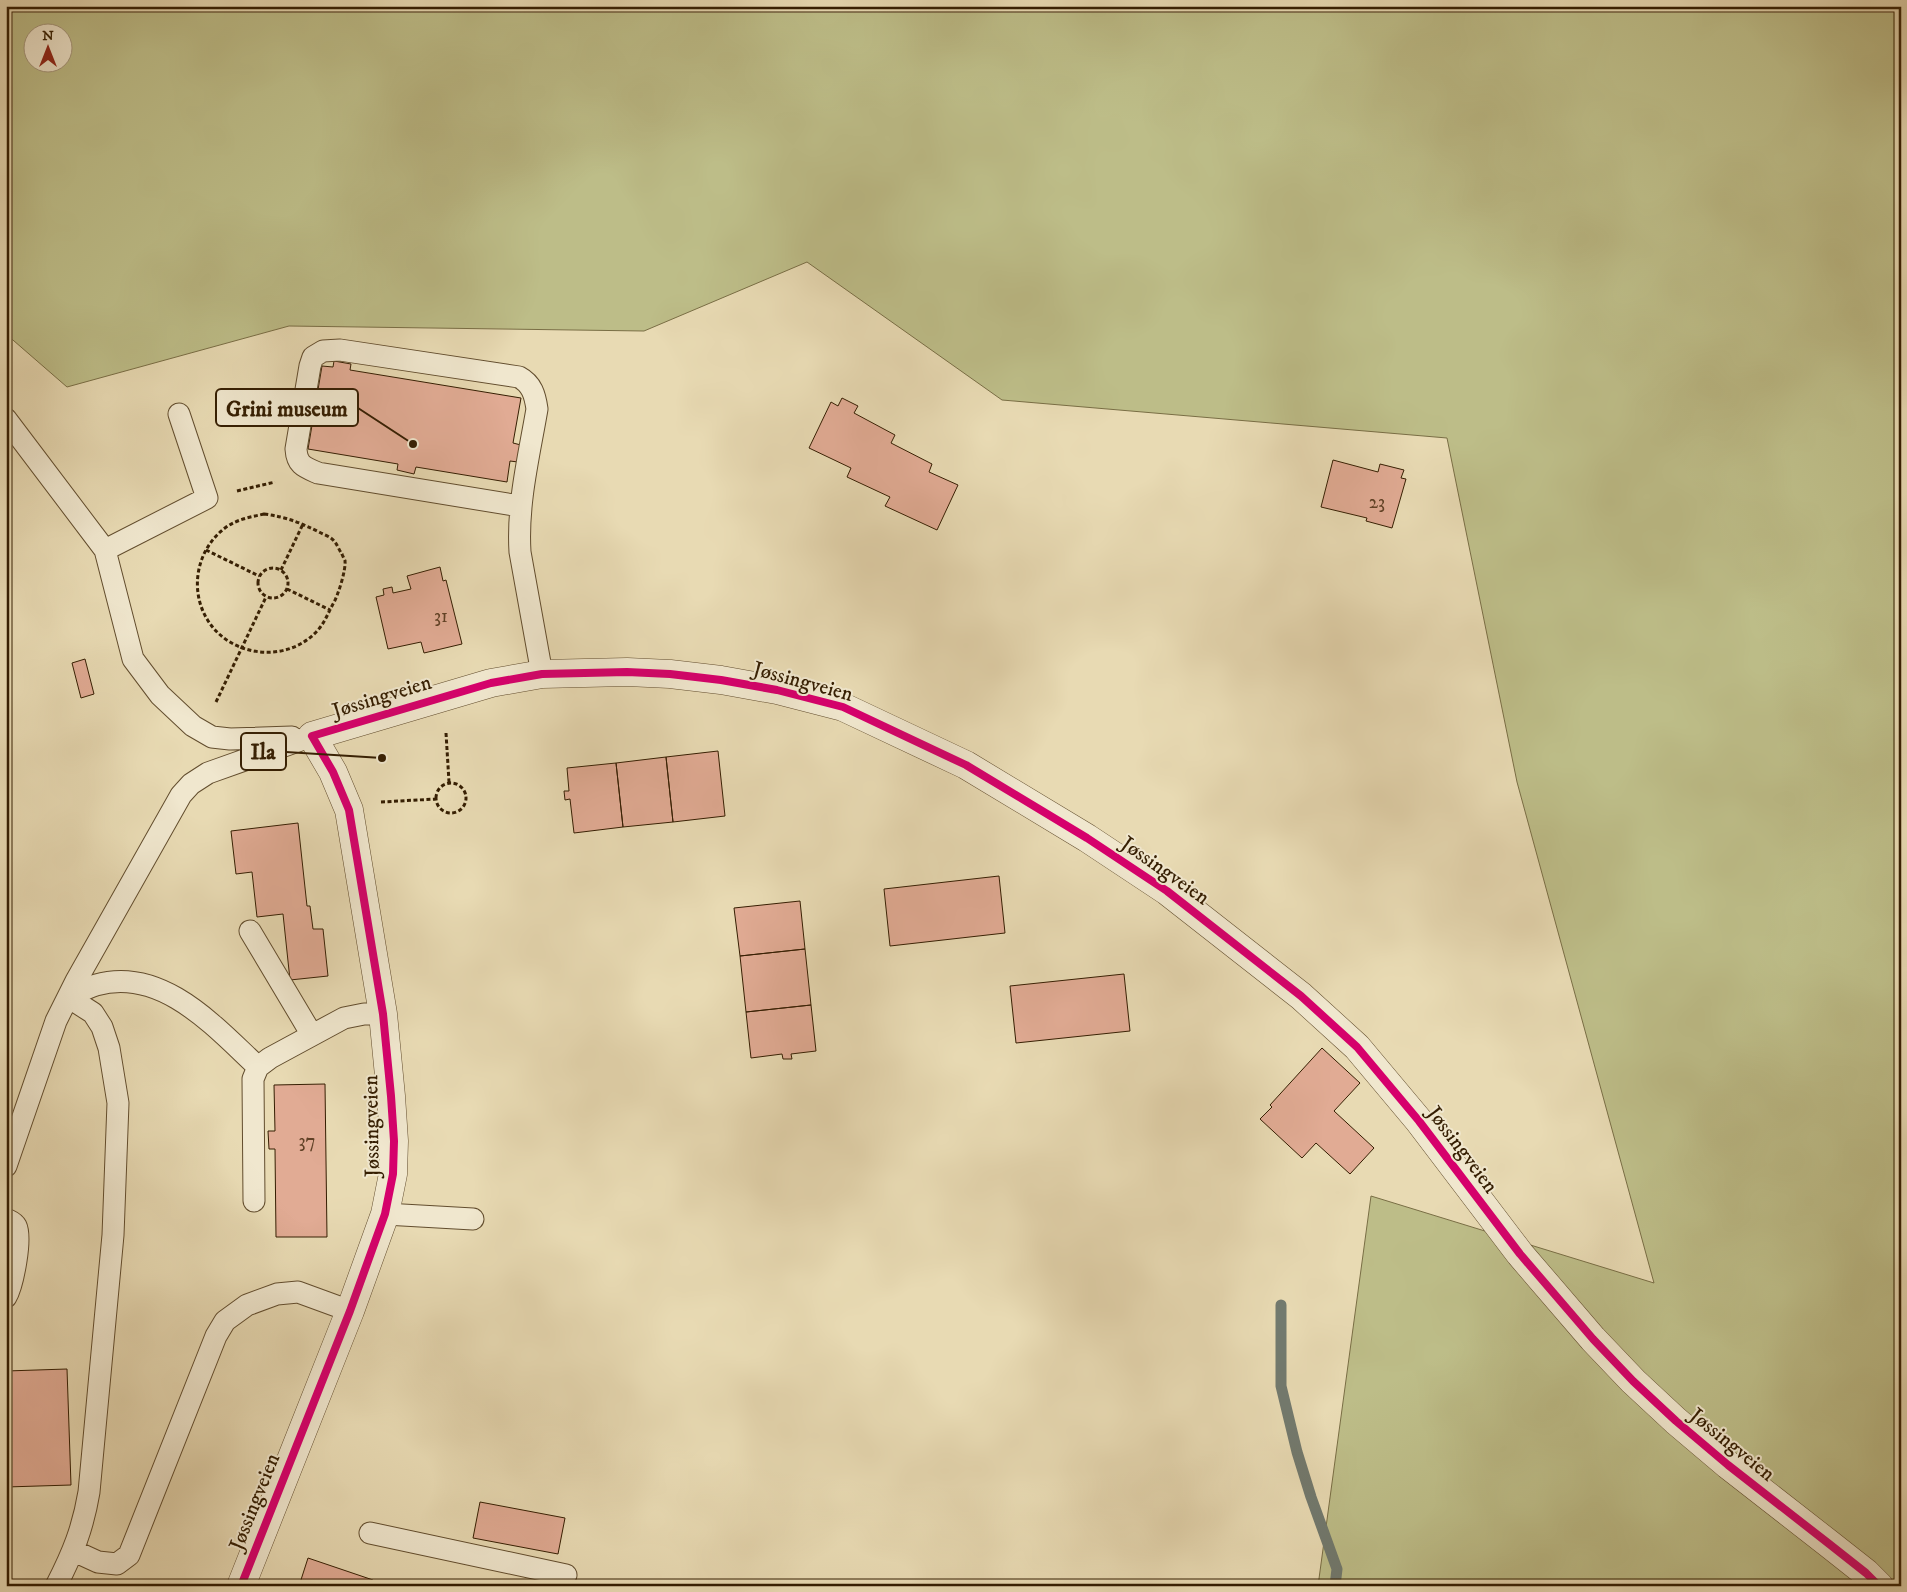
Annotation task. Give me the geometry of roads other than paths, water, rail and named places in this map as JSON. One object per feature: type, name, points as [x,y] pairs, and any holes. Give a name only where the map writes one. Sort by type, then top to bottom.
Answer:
[{"type":"street","name":"Jøssingveien","points":[[241,1586],[350,1311],[386,1214],[393,1174],[394,1141],[383,1014],[351,820],[333,772],[312,736],[491,683],[542,674],[627,672],[670,674],[721,680],[777,690],[843,707],[974,769],[1087,838],[1167,891],[1301,996],[1356,1047],[1418,1121],[1520,1254],[1593,1339],[1633,1380],[1676,1421],[1776,1503],[1866,1573],[1879,1586]]},
{"type":"lane","points":[[520,506],[318,473],[304,467],[297,459],[296,449],[313,357],[323,351],[340,350],[519,378],[528,382],[535,395],[537,409],[520,506],[520,552],[542,674]]},
{"type":"lane","points":[[105,550],[207,498],[179,414]]},
{"type":"lane","points":[[6,419],[105,550],[133,659],[160,695],[193,726],[212,737],[230,739],[312,736]]},
{"type":"lane","points":[[6,1166],[56,1021],[181,795],[191,784],[208,773],[312,736]]},
{"type":"lane","points":[[250,931],[312,1035]]},
{"type":"lane","points":[[68,997],[95,985],[114,982],[135,982],[156,987],[207,1019],[258,1067]]},
{"type":"lane","points":[[56,1586],[74,1551],[84,1520],[90,1482],[113,1235],[118,1103],[109,1048],[102,1028],[93,1013],[68,997]]},
{"type":"lane","points":[[254,1201],[253,1079],[258,1067],[270,1058],[344,1018],[364,1014],[383,1014]]},
{"type":"lane","points":[[386,1214],[473,1219]]},
{"type":"lane","points":[[6,1219],[14,1223],[18,1232],[16,1264],[13,1280],[6,1297]]},
{"type":"lane","points":[[74,1551],[98,1562],[116,1564],[129,1555],[216,1336],[225,1321],[247,1305],[277,1294],[298,1292],[350,1311]]},
{"type":"lane","points":[[370,1533],[566,1575]]},
{"type":"waterway","points":[[1281,1305],[1281,1386],[1297,1452],[1337,1569],[1335,1586]]},
{"type":"place","name":"Grini museum","points":[[413,444]]},
{"type":"place","name":"Ila","points":[[382,758]]}]
